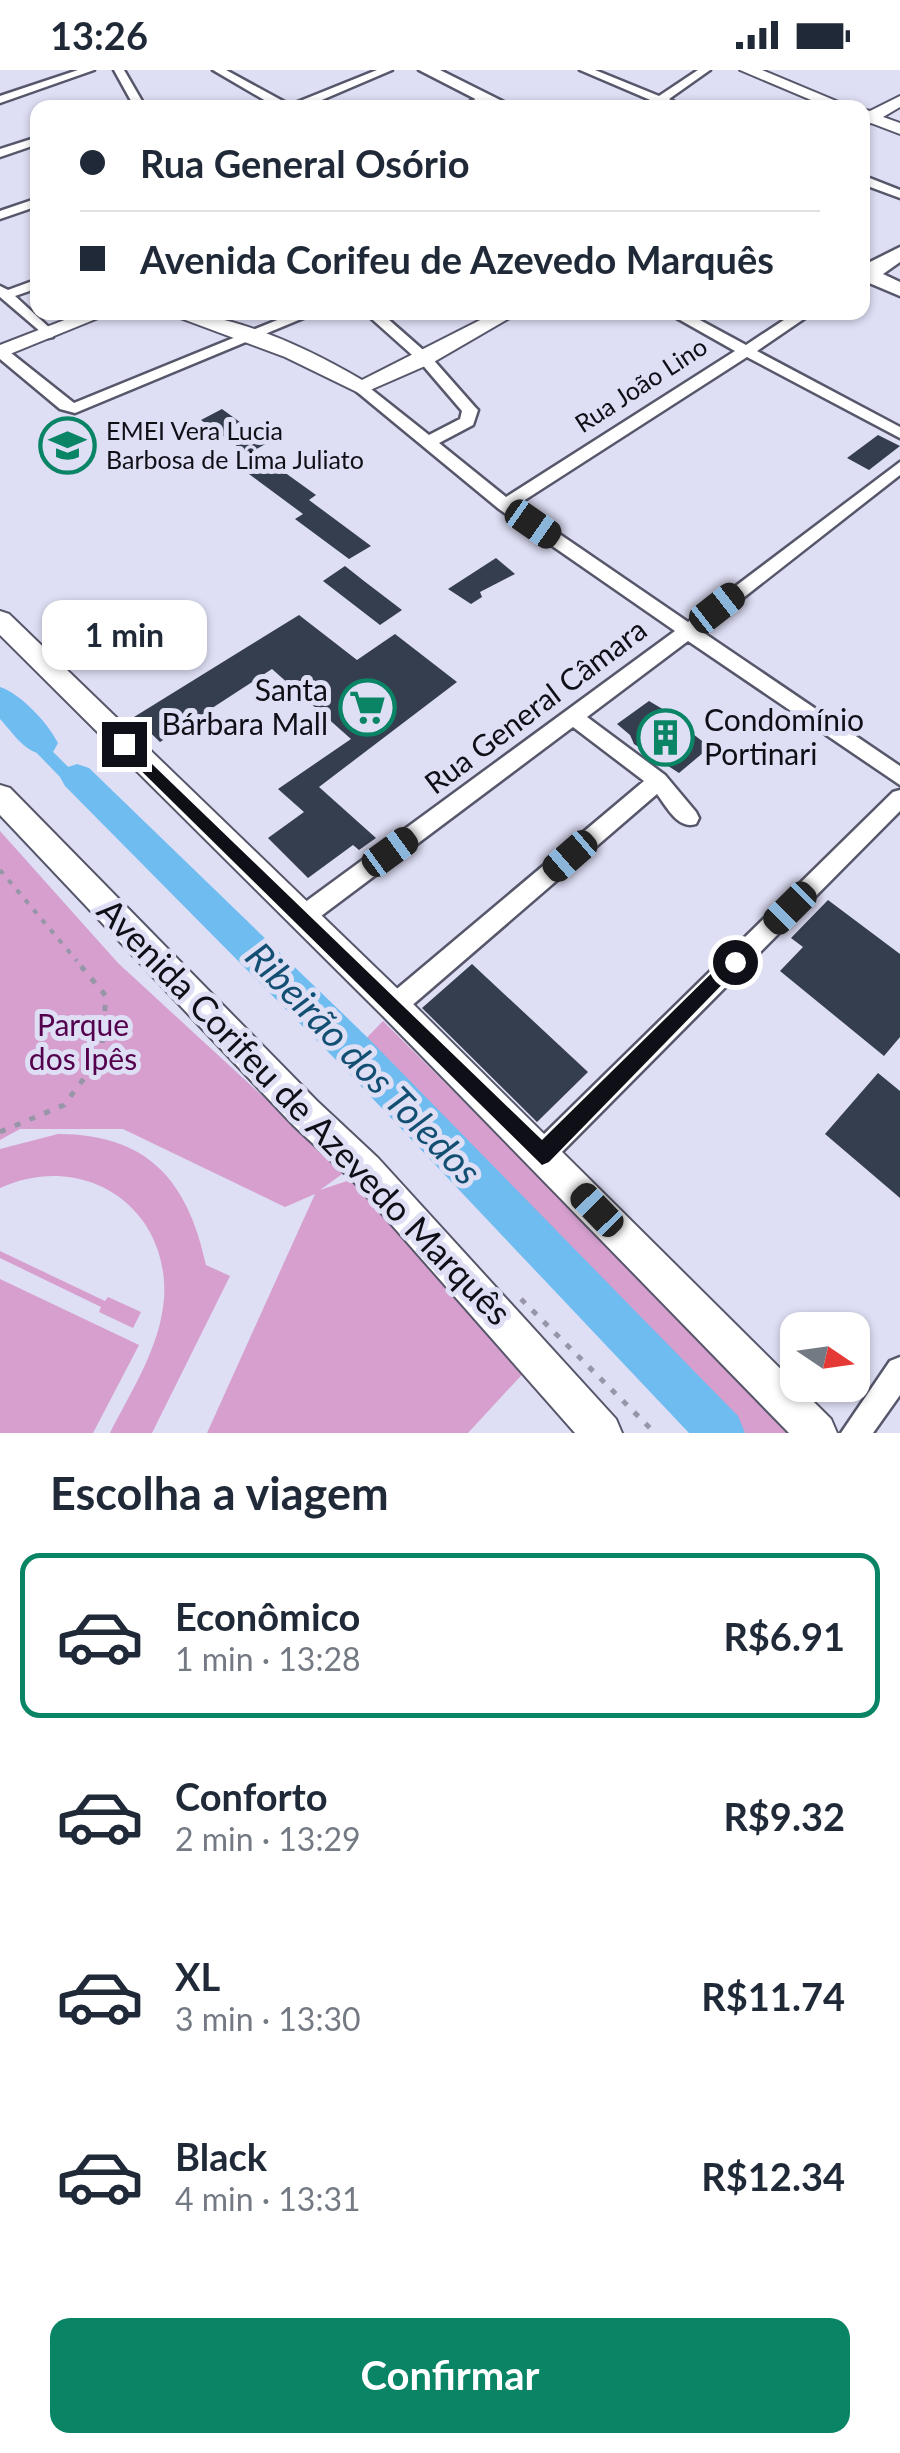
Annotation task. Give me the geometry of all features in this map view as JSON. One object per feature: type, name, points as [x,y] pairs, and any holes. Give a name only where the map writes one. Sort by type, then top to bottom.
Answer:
[{"type":"main road","points":[[427,70],[492,100]]},
{"type":"main road","points":[[748,70],[825,100]]},
{"type":"main road","points":[[870,116],[900,101]]},
{"type":"main road","points":[[870,119],[900,129]]},
{"type":"main road","points":[[870,271],[900,253]]},
{"type":"main road","points":[[870,278],[900,290]]},
{"type":"main road","points":[[1,352],[84,320]]},
{"type":"main road","points":[[199,320],[306,357],[360,388],[426,359],[497,320]]},
{"type":"main road","points":[[0,620],[394,1006],[817,1433]]},
{"type":"main road","name":"Avenida Corifeu de Azevedo Marquês","points":[[0,796],[305,1114],[366,1170],[602,1433]]},
{"type":"street","points":[[119,70],[133,100]]},
{"type":"street","points":[[218,70],[275,100]]},
{"type":"street","points":[[310,100],[387,70]]},
{"type":"street","points":[[585,70],[660,100],[705,70]]},
{"type":"street","points":[[0,100],[86,71]]},
{"type":"street","points":[[479,100],[486,97]]},
{"type":"street","points":[[0,153],[30,143]]},
{"type":"street","points":[[870,182],[900,194]]},
{"type":"street","points":[[0,215],[30,205]]},
{"type":"street","points":[[3,293],[30,285]]},
{"type":"street","points":[[3,293],[30,318]]},
{"type":"street","points":[[33,320],[48,334]]},
{"type":"street","points":[[1,352],[66,406],[74,408],[292,320]]},
{"type":"street","points":[[380,320],[426,359],[470,410],[470,416],[459,428],[426,442]]},
{"type":"street","points":[[688,320],[900,433]]},
{"type":"street","name":"Rua João Lino","points":[[505,505],[795,320]]},
{"type":"street","points":[[360,388],[505,505],[900,778]]},
{"type":"street","name":"Rua General Câmara","points":[[301,918],[687,632],[900,467]]},
{"type":"street","points":[[573,717],[658,781],[689,818]]},
{"type":"street","points":[[394,1006],[658,781]]},
{"type":"street","points":[[542,1154],[900,798]]},
{"type":"street","points":[[856,1433],[900,1371]]},
{"type":"path","points":[[0,870],[106,996],[101,1056],[64,1105],[0,1132]]},
{"type":"green space","name":"Parque dos Ipês","points":[[0,831],[118,963],[345,1172],[320,1190],[362,1176],[530,1366],[468,1433],[207,1433],[315,1194],[285,1207],[123,1129],[20,1129],[0,1140]]},
{"type":"green space","points":[[383,1021],[796,1433],[721,1433],[354,1051]]},
{"type":"green space","points":[[58,1134],[117,1143],[140,1153],[159,1168],[188,1209],[206,1265],[230,1276],[152,1433],[110,1433],[143,1369],[161,1317],[162,1266],[153,1237],[137,1213],[115,1194],[90,1182],[61,1176],[31,1178],[0,1188],[0,1149]]},
{"type":"green space","points":[[0,1251],[105,1301],[108,1297],[141,1312],[133,1328],[99,1312],[101,1307],[0,1258]]},
{"type":"green space","points":[[0,1279],[139,1345],[93,1433],[0,1433]]},
{"type":"water","points":[[0,699],[324,1022],[325,1029],[191,905],[180,901],[0,715]]},
{"type":"building","points":[[222,409],[269,442],[248,454],[201,420]]},
{"type":"building","points":[[878,435],[900,446],[869,470],[847,458]]},
{"type":"building","points":[[266,459],[316,495],[309,500],[371,546],[349,559],[295,519],[303,514],[245,471]]},
{"type":"building","points":[[496,558],[515,574],[480,592],[482,597],[471,604],[448,589]]},
{"type":"building","points":[[345,566],[402,610],[380,625],[323,581]]},
{"type":"building","name":"Santa Bárbara Mall","points":[[299,615],[357,660],[395,634],[457,682],[319,787],[376,838],[359,850],[353,845],[308,878],[268,838],[304,812],[278,789],[351,739],[272,669],[160,742],[134,717]]},
{"type":"building","name":"Condomínio Portinari","points":[[649,701],[688,724],[689,731],[710,747],[679,773],[634,744],[617,724]]},
{"type":"building","points":[[828,900],[900,954],[900,1037],[884,1056],[780,971],[803,947],[791,938]]},
{"type":"building","points":[[472,964],[588,1072],[537,1122],[422,1008]]},
{"type":"building","points":[[878,1073],[900,1091],[900,1198],[825,1134]]},
{"type":"waterway","name":"Ribeirão dos Toledos","points":[[0,699],[42,743]]},
{"type":"waterway","name":"Ribeirão dos Toledos","points":[[77,777],[354,1051],[721,1433]]},
{"type":"place","name":"EMEI Vera Lucia Barbosa de Lima Juliato","points":[[67,445]]},
{"type":"place","name":"Santa Bárbara Mall","points":[[367,708]]},
{"type":"place","name":"Condomínio Portinari","points":[[665,738]]},
{"type":"route","points":[[124,744],[542,1154],[735,962]]}]
